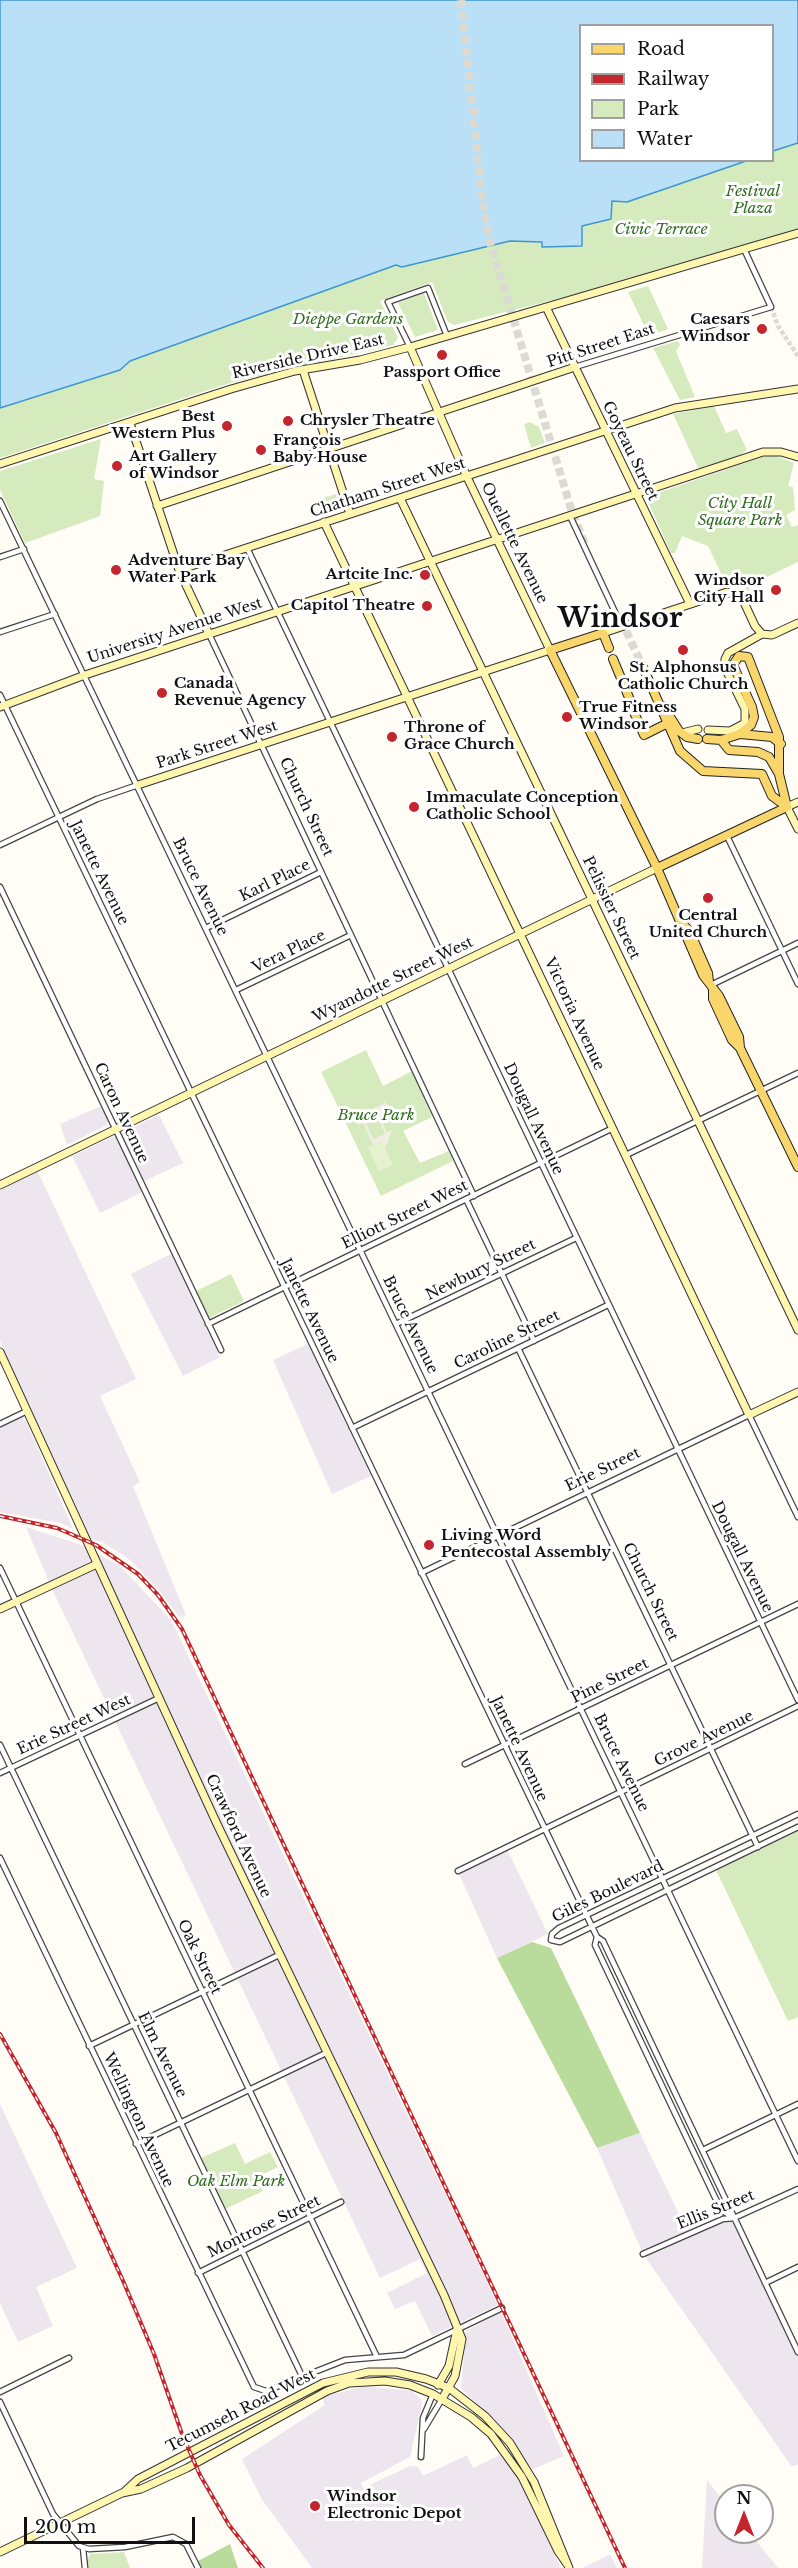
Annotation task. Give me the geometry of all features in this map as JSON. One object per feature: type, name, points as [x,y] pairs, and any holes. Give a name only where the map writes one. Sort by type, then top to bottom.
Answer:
[{"type":"main road","points":[[550,650],[603,633],[609,648]]},
{"type":"main road","name":"Ouellette Avenue","points":[[550,650],[682,923],[690,932],[708,973],[711,986],[719,996],[739,1037],[740,1048],[798,1167]]},
{"type":"main road","points":[[707,739],[721,740],[740,734],[751,725],[754,717],[733,668],[735,659],[744,656],[750,660],[781,744],[779,774]]},
{"type":"main road","points":[[613,659],[630,700]]},
{"type":"main road","points":[[642,665],[659,700],[682,734],[698,739]]},
{"type":"main road","points":[[659,700],[666,724],[680,751],[704,771],[762,774],[772,796],[787,807]]},
{"type":"main road","points":[[633,710],[644,735],[666,724]]},
{"type":"main road","points":[[740,734],[772,737],[781,744]]},
{"type":"main road","points":[[721,740],[729,750],[758,752],[769,757],[779,774],[787,807]]},
{"type":"main road","name":"Wyandotte Street West","points":[[657,868],[787,807]]},
{"type":"street","name":"Riverside Drive East","points":[[0,464],[231,389],[303,370],[360,360],[410,347],[547,309],[798,233]]},
{"type":"street","name":"Pitt Street East","points":[[158,506],[575,367],[771,307],[744,249]]},
{"type":"street","name":"Ouellette Avenue","points":[[447,336],[428,288],[388,302],[467,477],[550,650]]},
{"type":"street","name":"Goyeau Street","points":[[547,309],[690,604]]},
{"type":"street","points":[[303,370],[350,514]]},
{"type":"street","name":"Chatham Street West","points":[[179,570],[675,408],[798,388]]},
{"type":"street","name":"Church Street","points":[[130,423],[179,570],[474,1196]]},
{"type":"street","name":"University Avenue West","points":[[2,706],[85,675],[768,451],[798,457]]},
{"type":"street","name":"Pelissier Street","points":[[400,498],[428,562],[798,1330]]},
{"type":"street","name":"Bruce Avenue","points":[[0,501],[798,2161]]},
{"type":"street","points":[[570,516],[622,627]]},
{"type":"street","name":"Victoria Avenue","points":[[324,522],[798,1517]]},
{"type":"street","name":"Dougall Avenue","points":[[247,548],[798,1700]]},
{"type":"street","points":[[0,557],[24,549]]},
{"type":"street","points":[[603,633],[722,594],[735,593],[742,598],[755,626],[762,634]]},
{"type":"street","points":[[0,632],[55,614]]},
{"type":"street","points":[[708,730],[730,731],[745,723],[745,709],[725,668],[728,653],[762,634],[771,635],[798,623]]},
{"type":"street","name":"Park Street West","points":[[0,846],[97,799],[550,650]]},
{"type":"street","name":"Janette Avenue","points":[[0,695],[2,706],[59,817],[585,1916],[597,1937],[603,1941],[798,2352]]},
{"type":"street","points":[[682,734],[698,729]]},
{"type":"street","name":"Wyandotte Street West","points":[[787,807],[798,802]]},
{"type":"street","points":[[787,807],[798,830]]},
{"type":"street","points":[[727,836],[798,984]]},
{"type":"street","name":"Wyandotte Street West","points":[[0,1184],[657,868]]},
{"type":"street","name":"Karl Place","points":[[206,928],[321,872]]},
{"type":"street","name":"Caron Avenue","points":[[0,887],[221,1350]]},
{"type":"street","name":"Vera Place","points":[[236,990],[351,935]]},
{"type":"street","points":[[711,986],[798,943]]},
{"type":"street","points":[[626,1155],[798,1073]]},
{"type":"street","name":"Elliott Street West","points":[[208,1324],[613,1128]]},
{"type":"street","points":[[466,1199],[534,1341]]},
{"type":"street","name":"Newbury Street","points":[[396,1324],[576,1238]]},
{"type":"street","name":"Caroline Street","points":[[352,1428],[608,1305]]},
{"type":"street","name":"Church Street","points":[[518,1348],[758,1847]]},
{"type":"street","name":"Crawford Avenue","points":[[0,1352],[279,1955],[444,2295],[462,2339],[461,2352],[448,2388],[424,2429]]},
{"type":"street","name":"Erie Street","points":[[421,1573],[798,1392]]},
{"type":"street","points":[[0,1424],[27,1411]]},
{"type":"street","points":[[0,1609],[97,1564]]},
{"type":"street","name":"Oak Street","points":[[0,1568],[377,2357]]},
{"type":"street","name":"Pine Street","points":[[465,1764],[798,1604]]},
{"type":"street","name":"Erie Street West","points":[[0,1773],[159,1698]]},
{"type":"street","name":"Grove Avenue","points":[[458,1871],[798,1706]]},
{"type":"street","name":"Elm Avenue","points":[[0,1746],[302,2376]]},
{"type":"street","name":"Giles Boulevard","points":[[798,1814],[555,1931],[551,1940],[560,1942],[798,1827]]},
{"type":"street","name":"Wellington Avenue","points":[[0,1858],[249,2380],[258,2390],[266,2391],[302,2376]]},
{"type":"street","name":"Janette Avenue","points":[[597,1937],[595,1946],[722,2210],[734,2218]]},
{"type":"street","points":[[89,2046],[279,1955]]},
{"type":"street","points":[[136,2144],[326,2053]]},
{"type":"street","points":[[695,2154],[798,2104]]},
{"type":"street","name":"Ellis Street","points":[[643,2254],[723,2219],[734,2218],[798,2188]]},
{"type":"street","name":"Montrose Street","points":[[198,2272],[341,2202]]},
{"type":"street","points":[[765,2283],[798,2267]]},
{"type":"street","points":[[302,2376],[345,2360],[404,2355],[502,2308]]},
{"type":"street","name":"Crawford Avenue","points":[[421,2457],[423,2418],[449,2366],[457,2329]]},
{"type":"street","points":[[0,2391],[69,2358]]},
{"type":"street","name":"Tecumseh Road West","points":[[122,2493],[138,2479],[323,2383],[368,2372],[396,2372],[439,2383],[448,2388],[485,2416],[510,2443],[534,2482],[568,2566]]},
{"type":"street","name":"Tecumseh Road West","points":[[0,2552],[122,2493],[141,2489],[187,2468],[307,2401],[349,2383],[385,2381],[410,2385],[442,2399],[477,2422],[504,2449],[522,2477],[558,2551],[568,2566]]},
{"type":"street","points":[[0,2402],[53,2514],[74,2542],[83,2548],[125,2547],[164,2537],[173,2537],[186,2544],[198,2568]]},
{"type":"street","points":[[83,2548],[85,2568]]},
{"type":"shaded area","points":[[383,1098],[393,1113],[381,1116],[386,1132],[392,1130],[385,1149],[381,1141],[373,1145],[363,1123],[358,1125],[355,1117],[385,1103]],"holes":[[[377,1116],[385,1134],[373,1139],[365,1121]]]},
{"type":"shaded area","points":[[101,1106],[108,1120],[107,1125],[67,1145],[60,1124]]},
{"type":"shaded area","points":[[159,1115],[183,1163],[138,1184],[142,1192],[100,1213],[72,1156]]},
{"type":"shaded area","points":[[38,1172],[136,1379],[100,1396],[140,1482],[133,1486],[186,1615],[179,1617],[159,1590],[130,1560],[103,1542],[92,1540],[0,1341],[0,1190]]},
{"type":"shaded area","points":[[171,1254],[220,1357],[183,1376],[131,1274]]},
{"type":"shaded area","points":[[308,1344],[371,1476],[332,1494],[273,1360]]},
{"type":"shaded area","points":[[22,1417],[26,1421],[73,1529],[61,1523],[0,1512],[0,1426]]},
{"type":"shaded area","points":[[26,1527],[79,1544],[119,1565],[171,1620],[498,2305],[432,2336],[415,2301],[395,2309],[387,2293],[427,2273],[420,2259],[380,2278],[52,1589]]},
{"type":"shaded area","points":[[507,1849],[548,1934],[497,1958],[459,1874]]},
{"type":"shaded area","points":[[0,2104],[77,2268],[36,2287],[53,2326],[18,2342],[0,2303]]},
{"type":"shaded area","points":[[640,2133],[687,2231],[728,2213],[798,2354],[798,2464],[792,2467],[643,2254],[597,2148]]},
{"type":"shaded area","points":[[501,2312],[564,2456],[531,2470],[509,2436],[461,2388],[466,2331]]},
{"type":"shaded area","points":[[365,2386],[412,2391],[421,2399],[422,2404],[410,2457],[361,2483],[363,2488],[410,2466],[418,2467],[423,2476],[467,2455],[473,2468],[502,2454],[519,2480],[561,2568],[312,2568],[261,2498],[242,2459],[325,2405],[322,2397]]},
{"type":"shaded area","points":[[707,2480],[714,2489],[714,2544],[759,2544],[778,2568],[702,2568]]},
{"type":"shaded area","points":[[609,2555],[617,2568],[582,2568]]},
{"type":"green space","points":[[798,143],[798,230],[585,292],[454,325],[448,322],[432,282],[380,301],[398,338],[393,345],[230,383],[0,458],[0,408],[120,370],[130,361],[396,265],[402,267],[510,241],[543,242],[542,247],[582,225],[611,201],[627,202],[743,162],[774,162],[774,151]]},
{"type":"green space","points":[[648,286],[668,329],[649,336],[628,292]]},
{"type":"green space","points":[[424,293],[438,330],[415,337],[398,303]]},
{"type":"green space","points":[[678,341],[680,345],[676,351],[695,397],[680,400],[653,348]]},
{"type":"green space","points":[[714,406],[726,433],[737,429],[747,450],[736,458],[699,470],[673,414]]},
{"type":"green space","points":[[530,422],[539,427],[545,443],[531,448],[524,424]]},
{"type":"green space","points":[[101,439],[94,479],[104,481],[100,516],[25,543],[0,490],[0,471]]},
{"type":"green space","name":"City Hall Square Park","points":[[771,454],[794,463],[788,486],[793,487],[795,510],[786,515],[792,527],[798,525],[798,562],[748,586],[750,592],[743,593],[736,586],[723,586],[725,582],[708,546],[682,536],[675,553],[671,553],[646,497]]},
{"type":"green space","points":[[336,494],[339,510],[320,516],[315,501]]},
{"type":"green space","name":"Bruce Park","points":[[366,1050],[383,1086],[412,1071],[432,1117],[403,1131],[420,1163],[449,1151],[453,1161],[381,1196],[321,1072]]},
{"type":"green space","points":[[381,1141],[393,1165],[379,1171],[368,1147]]},
{"type":"green space","points":[[231,1274],[244,1301],[209,1318],[196,1291]]},
{"type":"green space","points":[[798,1831],[798,2017],[788,2021],[716,1870]]},
{"type":"green space","points":[[532,1942],[551,1948],[640,2133],[597,2148],[497,1958]]},
{"type":"green space","name":"Oak Elm Park","points":[[235,2143],[245,2164],[270,2152],[278,2167],[257,2177],[263,2191],[225,2209],[201,2158]]},
{"type":"green space","points":[[230,2544],[238,2568],[201,2568],[198,2561]]},
{"type":"green space","points":[[124,2552],[130,2568],[87,2568],[86,2563],[90,2554]]},
{"type":"water","points":[[0,0],[798,0],[798,143],[774,151],[774,24],[579,24],[579,162],[743,162],[627,202],[612,201],[611,219],[582,226],[582,246],[542,247],[542,242],[510,241],[402,267],[396,265],[130,361],[120,370],[0,408]]},
{"type":"tunnel","points":[[461,0],[481,187],[489,239],[572,512],[585,544]]},
{"type":"tunnel","points":[[771,307],[778,326],[798,356]]},
{"type":"tunnel","points":[[621,620],[642,665]]},
{"type":"railway","points":[[0,1516],[57,1528],[96,1545],[138,1574],[158,1595],[182,1629],[625,2568]]},
{"type":"railway","points":[[0,2034],[56,2133],[154,2354],[182,2434],[200,2475],[229,2525],[263,2568]]},
{"type":"place","name":"Caesars Windsor","points":[[762,329]]},
{"type":"place","name":"Passport Office","points":[[442,355]]},
{"type":"place","name":"Chrysler Theatre","points":[[288,421]]},
{"type":"place","name":"Best Western Plus","points":[[227,426]]},
{"type":"place","name":"François Baby House","points":[[261,450]]},
{"type":"place","name":"Art Gallery of Windsor","points":[[117,466]]},
{"type":"place","name":"Adventure Bay Water Park","points":[[116,570]]},
{"type":"place","name":"Artcite Inc.","points":[[425,575]]},
{"type":"place","name":"Windsor City Hall","points":[[776,590]]},
{"type":"place","name":"Capitol Theatre","points":[[427,606]]},
{"type":"place","name":"St. Alphonsus Catholic Church","points":[[683,650]]},
{"type":"place","name":"Canada Revenue Agency","points":[[162,693]]},
{"type":"place","name":"True Fitness Windsor","points":[[567,717]]},
{"type":"place","name":"Throne of Grace Church","points":[[392,737]]},
{"type":"place","name":"Immaculate Conception Catholic School","points":[[414,807]]},
{"type":"place","name":"Central United Church","points":[[708,898]]},
{"type":"place","name":"Living Word Pentecostal Assembly","points":[[429,1545]]},
{"type":"place","name":"Windsor Electronic Depot","points":[[315,2506]]},
{"type":"district","name":"Windsor","points":[[620,619]]},
{"type":"park label","name":"Festival Plaza","points":[[753,200]]},
{"type":"park label","name":"Civic Terrace","points":[[661,230]]},
{"type":"park label","name":"Dieppe Gardens","points":[[348,320]]}]
